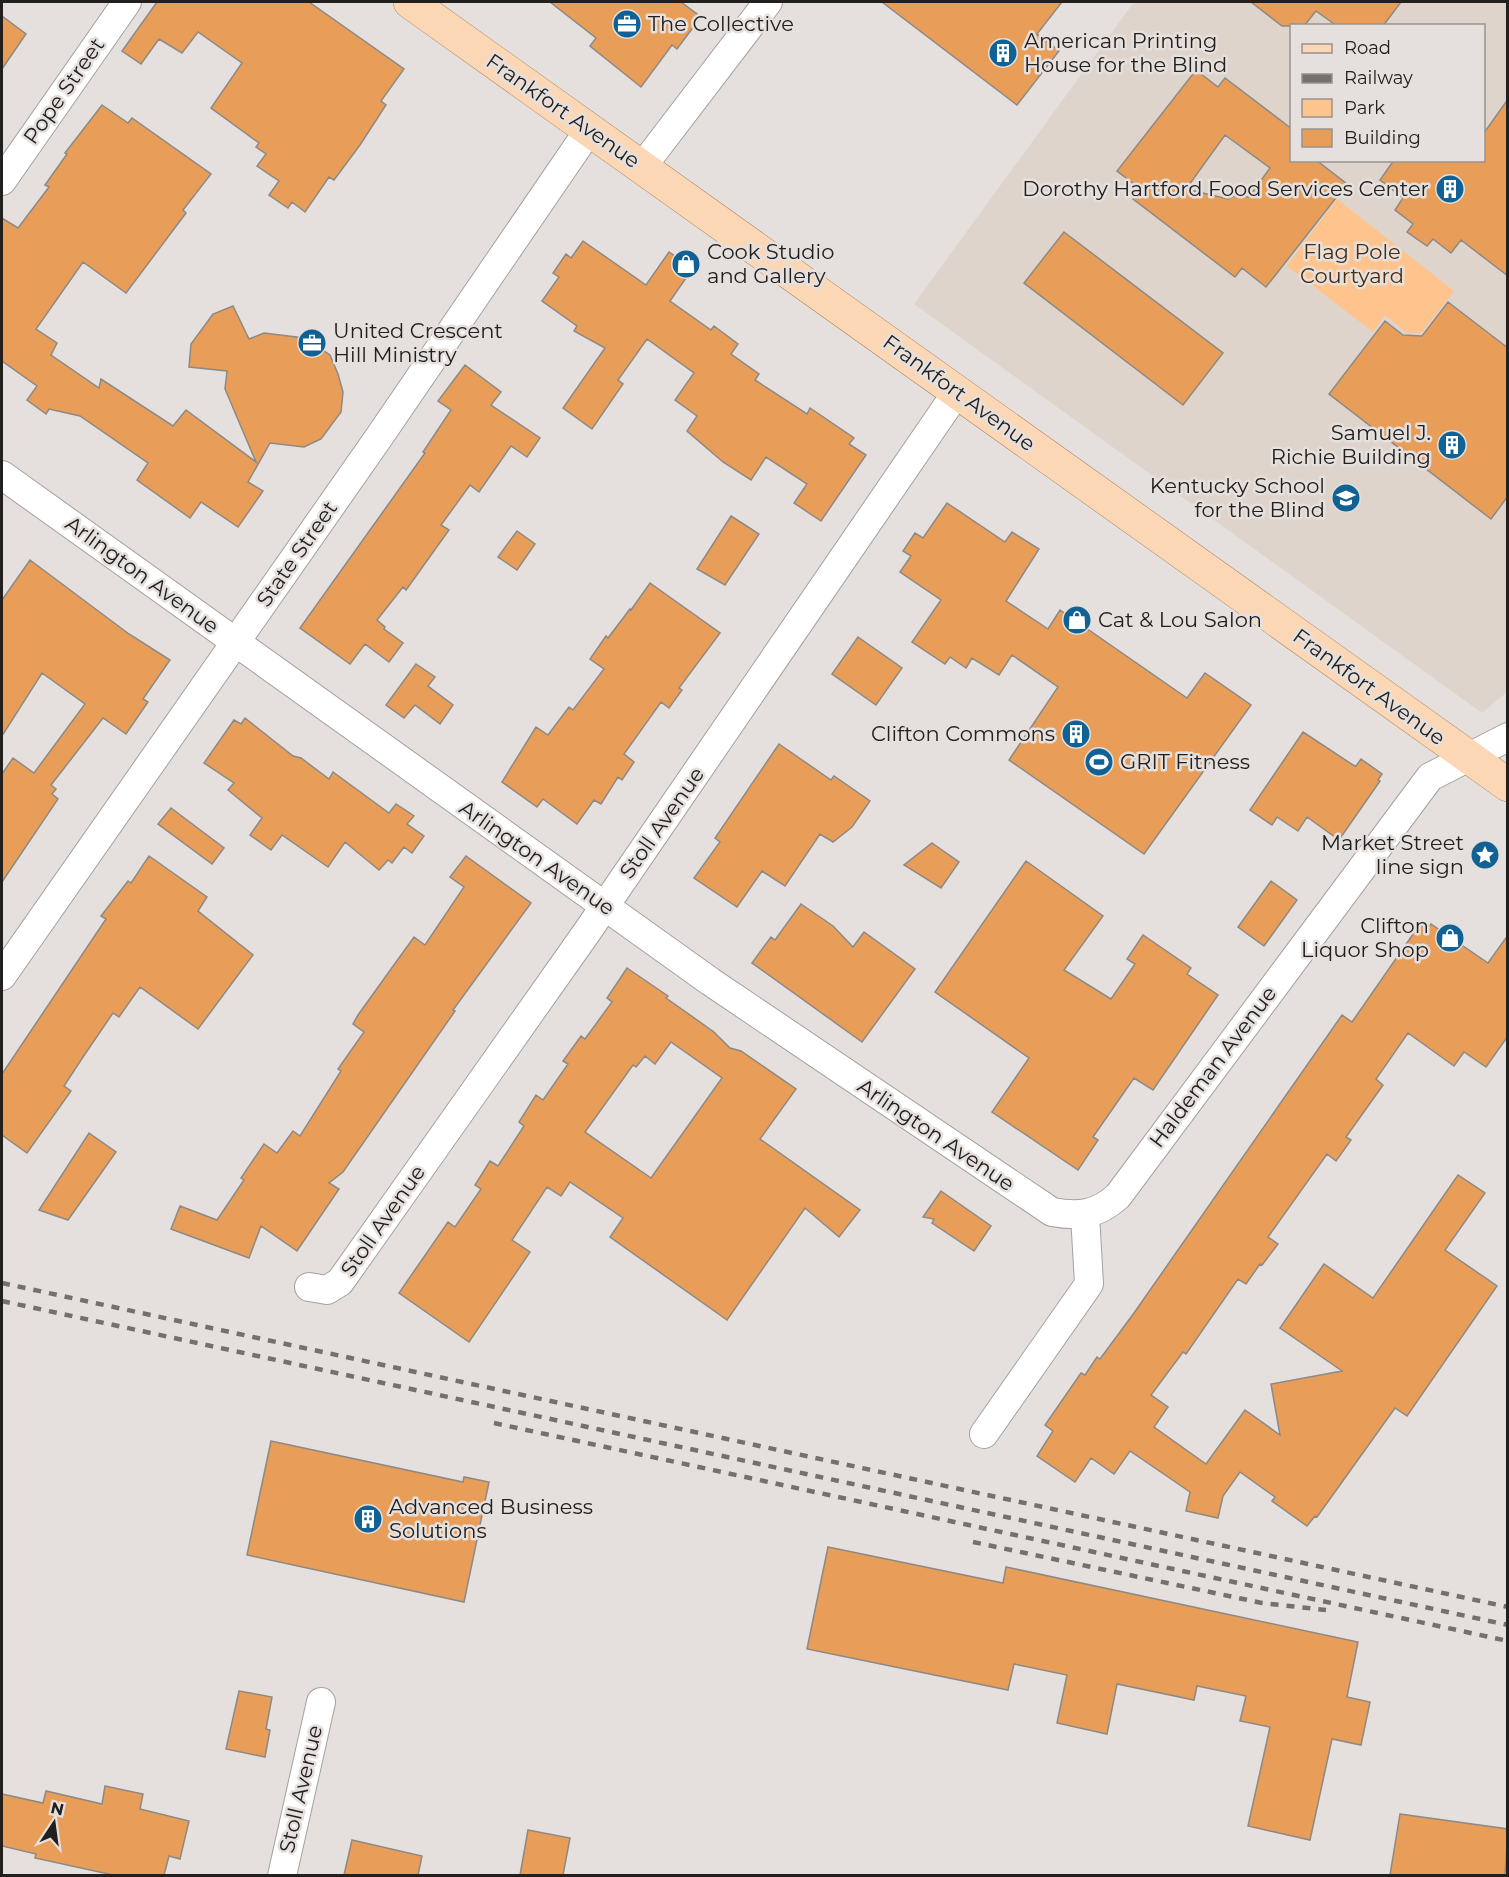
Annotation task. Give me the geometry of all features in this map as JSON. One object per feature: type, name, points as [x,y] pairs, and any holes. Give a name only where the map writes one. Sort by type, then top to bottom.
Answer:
[{"type":"main road","name":"Frankfort Avenue","points":[[410,2],[1508,785]]},
{"type":"street","name":"Pope Street","points":[[2,181],[127,2]]},
{"type":"street","points":[[642,166],[768,2]]},
{"type":"street","name":"State Street","points":[[2,976],[590,130]]},
{"type":"street","name":"Stoll Avenue","points":[[309,1287],[327,1290],[340,1282],[786,645],[957,392]]},
{"type":"street","name":"Arlington Avenue","points":[[2,475],[798,1042],[1052,1212],[1085,1215]]},
{"type":"street","name":"Haldeman Avenue","points":[[1085,1215],[1106,1207],[1118,1196],[1430,777],[1508,737]]},
{"type":"street","points":[[984,1434],[1089,1284],[1085,1215]]},
{"type":"street","name":"Stoll Avenue","points":[[282,1875],[321,1702]]},
{"type":"shaded area","name":"Kentucky School for the Blind","points":[[1134,2],[1507,2],[1507,692],[1482,713],[914,304]]},
{"type":"green space","name":"Flag Pole Courtyard","points":[[1337,199],[1454,291],[1421,333],[1407,333],[1385,315],[1373,332],[1287,266]]},
{"type":"building","points":[[157,2],[309,2],[404,69],[381,101],[386,105],[360,145],[334,180],[329,177],[305,212],[292,202],[288,208],[269,195],[279,181],[257,166],[266,154],[256,147],[259,143],[211,108],[242,63],[198,32],[182,53],[159,39],[141,64],[122,51]]},
{"type":"building","points":[[550,2],[681,2],[701,17],[677,49],[672,45],[641,87],[590,46],[596,38]]},
{"type":"building","name":"American Printing House for the Blind","points":[[882,2],[1062,2],[1037,34],[1059,51],[1017,105]]},
{"type":"building","points":[[1251,2],[1401,2],[1384,24],[1334,24],[1316,11],[1306,24],[1282,26]]},
{"type":"building","points":[[2,16],[26,34],[2,69]]},
{"type":"building","points":[[1196,70],[1218,87],[1225,78],[1290,127],[1290,162],[1319,162],[1347,184],[1266,287],[1242,268],[1235,277],[1133,199],[1139,188],[1117,171]],"holes":[[[1225,135],[1270,168],[1249,197],[1236,195],[1228,199],[1186,189]]]},
{"type":"building","name":"Dorothy Hartford Food Services Center","points":[[1508,99],[1508,276],[1461,240],[1451,253],[1433,239],[1427,246],[1407,232],[1413,224],[1395,210],[1403,198],[1380,180],[1393,162],[1485,162],[1485,132]]},
{"type":"building","points":[[102,105],[128,123],[132,118],[211,174],[183,210],[186,213],[126,293],[83,262],[36,329],[57,343],[51,355],[99,388],[101,379],[173,426],[186,410],[256,462],[225,389],[227,371],[189,367],[191,344],[213,314],[233,306],[249,339],[264,333],[305,338],[330,355],[338,374],[343,392],[341,412],[321,439],[304,447],[270,443],[248,482],[263,491],[238,527],[201,502],[190,518],[137,480],[148,463],[80,416],[49,409],[46,414],[27,400],[37,386],[2,361],[2,218],[18,228],[49,187],[45,185],[67,154],[65,153]]},
{"type":"building","points":[[1064,232],[1223,353],[1183,405],[1024,283]]},
{"type":"building","points":[[583,241],[646,285],[669,252],[693,268],[670,301],[711,330],[714,326],[738,344],[731,354],[759,374],[755,380],[807,414],[810,408],[854,438],[849,444],[866,455],[821,521],[794,503],[807,484],[766,457],[751,480],[723,462],[687,431],[697,416],[675,400],[694,373],[647,339],[618,380],[623,384],[592,429],[563,408],[605,348],[574,331],[577,326],[542,301],[559,277],[553,273],[566,254],[571,258]]},
{"type":"building","name":"Samuel J. Richie Building","points":[[1448,302],[1508,348],[1508,496],[1491,519],[1329,394],[1385,321],[1403,335],[1422,336]]},
{"type":"building","points":[[465,365],[501,392],[491,405],[540,438],[527,457],[511,446],[479,492],[470,485],[441,525],[449,530],[406,590],[403,587],[377,620],[385,627],[384,629],[403,643],[389,662],[365,644],[350,664],[300,628],[425,453],[423,452],[451,410],[438,401]]},
{"type":"building","points":[[947,503],[1005,542],[1012,532],[1039,549],[1006,601],[1048,629],[1060,610],[1187,698],[1205,673],[1251,705],[1144,854],[1009,760],[1058,687],[1012,655],[999,675],[972,658],[966,668],[950,657],[945,664],[912,642],[941,600],[900,572],[911,556],[903,551],[915,533],[923,538]]},
{"type":"building","points":[[731,516],[759,534],[725,585],[697,569]]},
{"type":"building","points":[[517,531],[535,544],[517,570],[498,557]]},
{"type":"building","points":[[30,560],[129,634],[170,660],[143,699],[148,702],[126,734],[103,718],[51,785],[56,789],[52,794],[58,799],[2,882],[2,774],[13,758],[34,773],[85,704],[42,673],[2,736],[2,600]]},
{"type":"building","points":[[650,583],[720,633],[679,688],[682,690],[669,708],[661,702],[624,754],[634,762],[622,780],[618,777],[601,804],[594,800],[577,824],[543,799],[537,807],[502,782],[536,727],[548,735],[569,707],[573,710],[604,669],[590,659],[606,636],[608,638],[631,610]]},
{"type":"building","points":[[858,637],[902,668],[876,705],[832,674]]},
{"type":"building","points":[[416,664],[435,677],[428,686],[453,705],[440,724],[415,705],[404,718],[386,705]]},
{"type":"building","points":[[245,718],[293,756],[301,758],[329,779],[333,772],[389,813],[396,804],[414,816],[407,824],[424,836],[412,853],[404,847],[392,863],[388,860],[379,870],[345,842],[328,867],[282,835],[271,850],[250,835],[262,818],[228,790],[234,783],[204,763],[234,720],[241,724]]},
{"type":"building","points":[[1303,732],[1353,765],[1356,766],[1361,759],[1382,774],[1378,780],[1380,781],[1339,840],[1307,817],[1298,831],[1277,817],[1272,825],[1250,810]]},
{"type":"building","points":[[779,744],[831,780],[834,776],[870,801],[852,827],[833,842],[820,834],[785,886],[762,871],[737,907],[694,878],[720,842],[715,838]]},
{"type":"building","points":[[171,808],[224,848],[212,864],[158,824]]},
{"type":"building","points":[[932,843],[959,862],[941,888],[904,865]]},
{"type":"building","points":[[149,856],[207,897],[198,911],[253,955],[198,1029],[140,987],[119,1017],[113,1013],[83,1057],[64,1086],[71,1091],[27,1153],[2,1135],[2,1074],[106,919],[101,916],[128,881],[131,883]]},
{"type":"building","points":[[466,856],[531,903],[453,1010],[455,1011],[343,1172],[329,1183],[339,1189],[297,1251],[261,1226],[249,1258],[171,1229],[180,1206],[217,1220],[244,1180],[241,1178],[264,1144],[277,1153],[293,1131],[300,1136],[341,1071],[338,1069],[364,1032],[353,1024],[358,1015],[414,937],[425,945],[464,887],[450,877]]},
{"type":"building","points":[[1026,861],[1103,916],[1064,970],[1111,999],[1135,964],[1127,959],[1143,935],[1191,968],[1187,974],[1218,995],[1153,1090],[1134,1078],[1093,1137],[1098,1140],[1078,1170],[992,1112],[1029,1058],[935,992]]},
{"type":"building","points":[[1271,881],[1297,900],[1264,946],[1238,927]]},
{"type":"building","points":[[801,904],[833,926],[853,947],[864,932],[915,969],[862,1042],[752,963],[771,937],[775,940]]},
{"type":"building","points":[[1420,924],[1427,929],[1431,924],[1488,963],[1508,935],[1508,1036],[1486,1067],[1464,1052],[1454,1066],[1408,1033],[1376,1079],[1383,1085],[1346,1137],[1351,1140],[1336,1161],[1327,1154],[1268,1237],[1278,1244],[1246,1284],[1238,1279],[1186,1354],[1183,1352],[1151,1395],[1168,1407],[1154,1427],[1206,1464],[1245,1410],[1280,1435],[1271,1384],[1342,1371],[1280,1328],[1324,1264],[1373,1298],[1458,1175],[1485,1193],[1445,1250],[1497,1286],[1407,1416],[1395,1408],[1317,1517],[1315,1516],[1307,1526],[1272,1501],[1275,1497],[1240,1472],[1223,1496],[1218,1518],[1186,1511],[1190,1492],[1130,1451],[1114,1474],[1091,1458],[1075,1482],[1037,1456],[1053,1431],[1045,1425],[1081,1373],[1085,1375],[1097,1357],[1100,1359],[1134,1313],[1342,1015],[1352,1022]]},
{"type":"building","points":[[627,968],[668,996],[666,998],[714,1032],[730,1048],[741,1051],[796,1089],[760,1139],[860,1210],[839,1237],[805,1208],[727,1320],[610,1237],[623,1218],[570,1182],[561,1196],[547,1187],[512,1240],[530,1252],[469,1342],[399,1293],[448,1222],[455,1227],[481,1189],[475,1185],[490,1161],[498,1166],[524,1126],[519,1122],[536,1095],[543,1100],[568,1064],[563,1061],[581,1036],[585,1039],[612,1002],[607,998]],"holes":[[[671,1042],[722,1078],[651,1178],[585,1132],[633,1065],[636,1067],[645,1056],[655,1064]]]},
{"type":"building","points":[[89,1133],[116,1152],[68,1220],[39,1210]]},
{"type":"building","points":[[941,1191],[991,1226],[974,1251],[932,1223],[934,1219],[923,1217]]},
{"type":"building","name":"Advanced Business Solutions","points":[[271,1441],[463,1482],[464,1477],[489,1482],[464,1602],[247,1555]]},
{"type":"building","points":[[828,1547],[1003,1583],[1006,1567],[1358,1642],[1347,1697],[1370,1702],[1361,1745],[1332,1739],[1310,1840],[1248,1826],[1270,1727],[1240,1721],[1246,1696],[1197,1686],[1194,1700],[1117,1684],[1107,1734],[1057,1723],[1067,1675],[1014,1664],[1008,1690],[807,1649]]},
{"type":"building","points":[[239,1691],[272,1697],[266,1729],[270,1730],[265,1757],[226,1749]]},
{"type":"building","points":[[105,1786],[143,1794],[140,1809],[189,1821],[180,1859],[169,1856],[164,1875],[113,1875],[35,1858],[36,1854],[2,1846],[2,1794],[43,1803],[46,1791],[102,1804]]},
{"type":"building","points":[[1400,1814],[1508,1829],[1505,1875],[1390,1875]]},
{"type":"building","points":[[528,1830],[570,1838],[563,1875],[520,1875]]},
{"type":"building","points":[[352,1840],[422,1856],[418,1875],[344,1875]]},
{"type":"railway","points":[[2,1283],[1508,1607]]},
{"type":"railway","points":[[2,1301],[1508,1625]]},
{"type":"railway","points":[[494,1423],[1508,1641]]},
{"type":"railway","points":[[973,1542],[1262,1603],[1326,1610]]},
{"type":"place","name":"The Collective","points":[[627,24]]},
{"type":"place","name":"American Printing House for the Blind","points":[[1003,53]]},
{"type":"place","name":"Dorothy Hartford Food Services Center","points":[[1450,189]]},
{"type":"place","name":"Cook Studio and Gallery","points":[[686,264]]},
{"type":"place","name":"United Crescent Hill Ministry","points":[[312,343]]},
{"type":"place","name":"Samuel J. Richie Building","points":[[1452,445]]},
{"type":"place","name":"Kentucky School for the Blind","points":[[1346,498]]},
{"type":"place","name":"Cat & Lou Salon","points":[[1077,620]]},
{"type":"place","name":"Clifton Commons","points":[[1076,734]]},
{"type":"place","name":"GRIT Fitness","points":[[1099,762]]},
{"type":"place","name":"Market Street line sign","points":[[1485,855]]},
{"type":"place","name":"Clifton Liquor Shop","points":[[1450,938]]},
{"type":"place","name":"Advanced Business Solutions","points":[[368,1519]]}]
